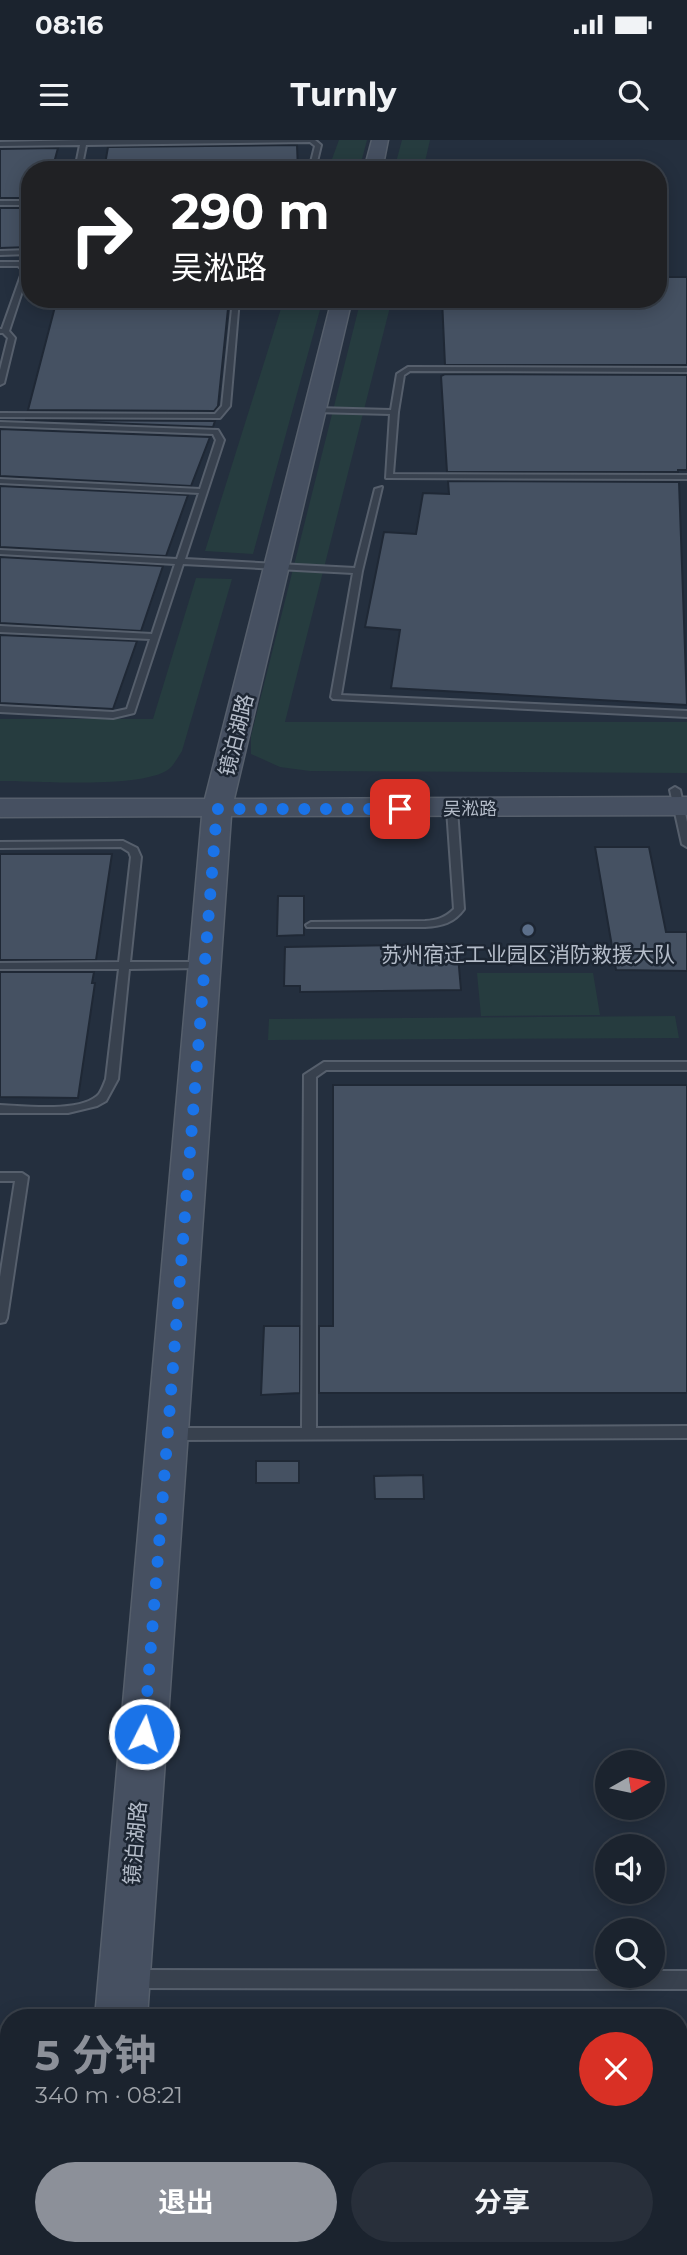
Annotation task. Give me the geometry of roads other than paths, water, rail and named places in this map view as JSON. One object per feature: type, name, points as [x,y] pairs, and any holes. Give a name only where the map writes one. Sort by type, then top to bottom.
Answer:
[{"type":"street","points":[[375,161],[380,140]]},
{"type":"street","name":"镜泊湖路","points":[[122,2009],[220,799],[340,308]]},
{"type":"street","name":"吴淞路","points":[[0,790],[452,809],[682,798]]},
{"type":"street","name":"吴淞路","points":[[0,808],[220,799],[682,798]]},
{"type":"lane","points":[[0,144],[84,141],[311,141],[318,145],[314,161]]},
{"type":"lane","points":[[80,161],[84,141]]},
{"type":"lane","points":[[0,203],[21,203]]},
{"type":"lane","points":[[0,253],[21,253]]},
{"type":"lane","points":[[0,264],[21,265]]},
{"type":"lane","points":[[0,383],[12,338],[3,331],[21,286]]},
{"type":"lane","points":[[0,415],[217,416],[226,406],[235,308]]},
{"type":"lane","points":[[687,370],[408,369],[401,374],[394,412],[389,475],[687,477]]},
{"type":"lane","points":[[315,410],[394,412]]},
{"type":"lane","points":[[0,424],[215,432],[220,440],[131,711],[113,715],[0,709]]},
{"type":"lane","points":[[0,481],[203,491]]},
{"type":"lane","points":[[379,489],[358,571],[336,697],[687,714]]},
{"type":"lane","points":[[0,552],[358,571]]},
{"type":"lane","points":[[0,629],[155,637]]},
{"type":"lane","points":[[682,798],[687,844]]},
{"type":"lane","points":[[311,925],[425,924],[441,923],[453,918],[459,909],[452,809]]},
{"type":"lane","points":[[0,845],[123,845],[133,850],[136,857],[112,1079],[103,1097],[93,1104],[77,1108],[0,1109]]},
{"type":"lane","points":[[0,966],[205,965]]},
{"type":"lane","points":[[309,1434],[310,1075],[324,1066],[687,1066]]},
{"type":"lane","points":[[0,1177],[22,1177],[0,1318]]},
{"type":"lane","points":[[168,1434],[687,1432]]},
{"type":"lane","points":[[124,1979],[687,1980]]},
{"type":"place","name":"苏州宿迁工业园区消防救援大队","points":[[528,930]]}]
